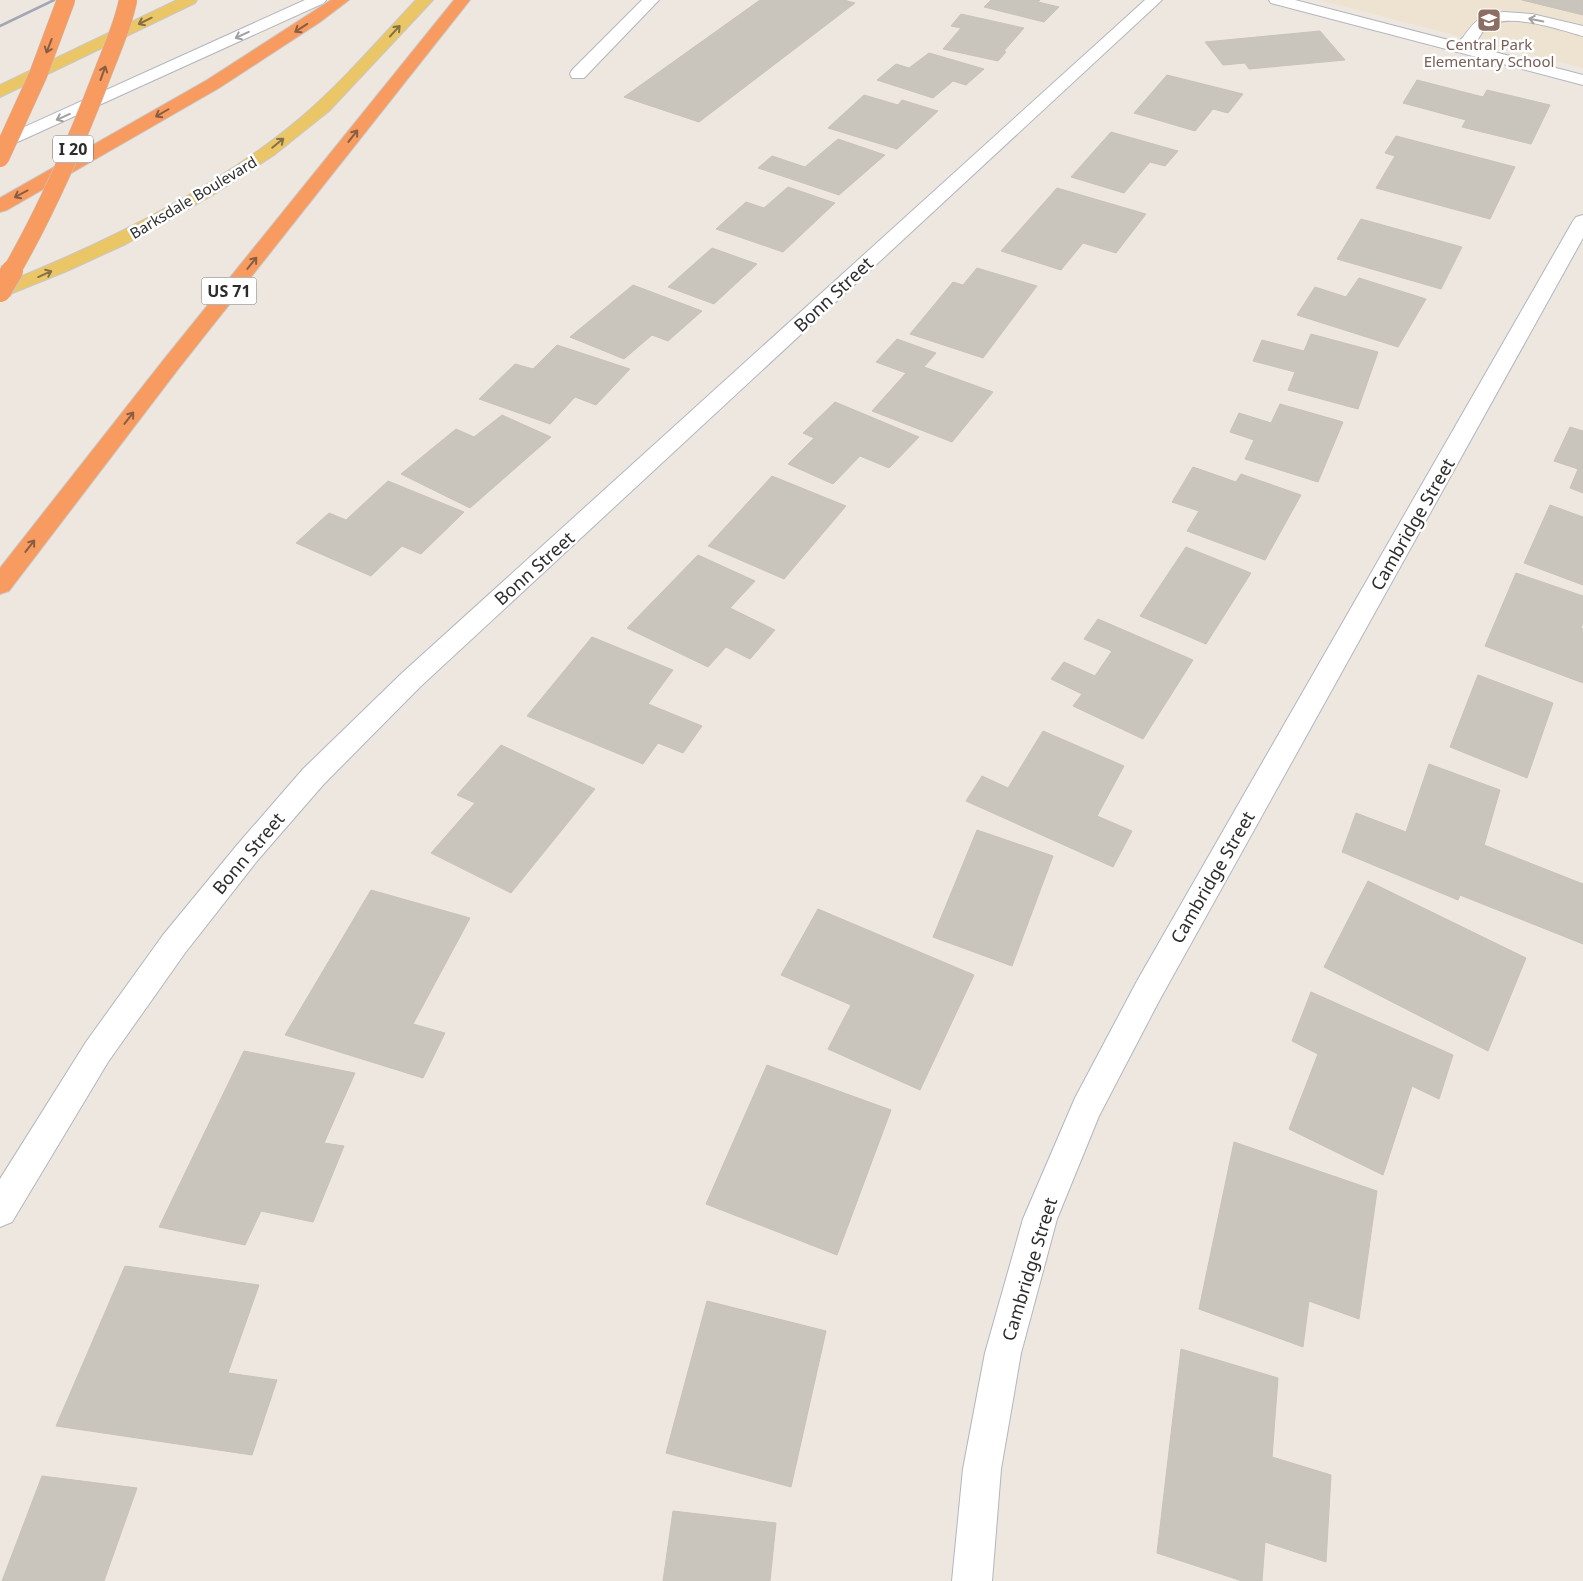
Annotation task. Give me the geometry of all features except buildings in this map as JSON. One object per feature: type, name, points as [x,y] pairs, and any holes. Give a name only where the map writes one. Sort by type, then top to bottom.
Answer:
[{"type":"highway","points":[[0,158],[38,75],[66,0]]},
{"type":"highway","name":"I 20","points":[[0,291],[56,186],[87,116],[126,11],[128,0]]},
{"type":"highway","points":[[0,206],[213,84],[314,19],[340,0]]},
{"type":"highway","name":"US 71","points":[[0,585],[178,355],[462,0]]},
{"type":"main road","points":[[0,92],[189,0]]},
{"type":"main road","name":"Barksdale Boulevard","points":[[0,291],[40,277],[120,240],[192,201],[264,154],[322,108],[425,0]]},
{"type":"street","points":[[0,145],[318,0]]},
{"type":"street","points":[[578,74],[650,0]]},
{"type":"street","name":"Bonn Street","points":[[0,1210],[98,1052],[174,944],[247,852],[313,777],[418,674],[1154,0]]},
{"type":"street","points":[[1277,0],[1466,44],[1583,80]]},
{"type":"street","points":[[1466,44],[1482,23],[1498,17],[1532,18],[1583,31]]},
{"type":"street","name":"Cambridge Street","points":[[972,1581],[982,1469],[1003,1353],[1040,1219],[1086,1109],[1148,991],[1583,221]]},
{"type":"shaded area","name":"Central Park Elementary School","points":[[1319,0],[1583,0],[1583,68],[1470,39]]},
{"type":"railway","points":[[0,26],[54,0]]},
{"type":"place","name":"Central Park Elementary School","points":[[1489,20]]}]
